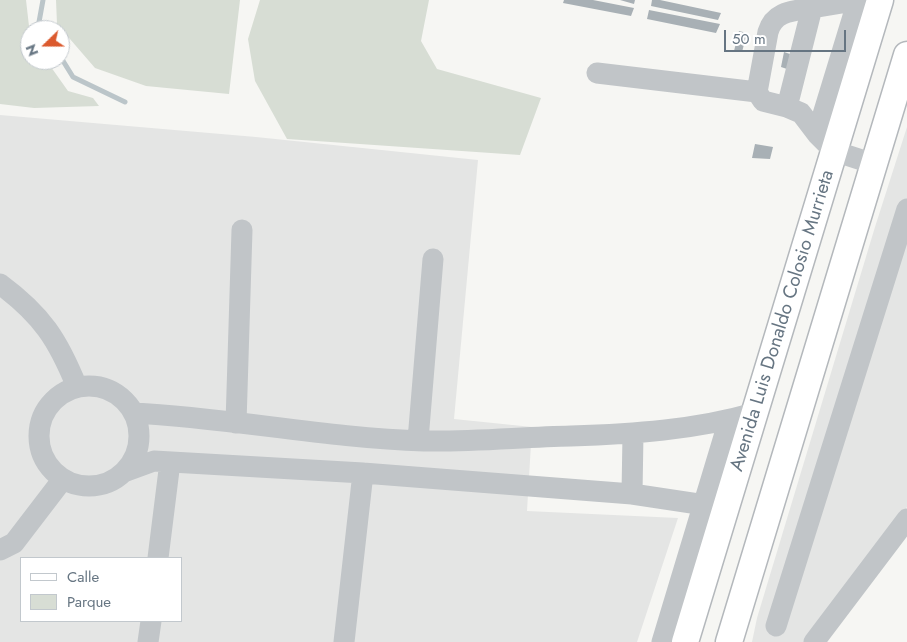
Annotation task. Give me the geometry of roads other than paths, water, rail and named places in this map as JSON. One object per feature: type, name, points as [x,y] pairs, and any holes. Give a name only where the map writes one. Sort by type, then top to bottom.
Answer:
[{"type":"main road","name":"Avenida Luis Donaldo Colosio Murrieta","points":[[685,642],[714,506],[754,413],[826,143],[880,0]]},
{"type":"main road","points":[[729,642],[907,55]]},
{"type":"street","points":[[826,143],[859,0],[786,13],[771,22],[757,92],[763,101],[787,107],[801,113],[826,143],[874,164]]},
{"type":"street","points":[[787,107],[812,8]]},
{"type":"street","points":[[597,73],[757,92]]},
{"type":"street","points":[[776,626],[905,220]]},
{"type":"street","points":[[236,423],[242,230]]},
{"type":"street","points":[[418,440],[433,259]]},
{"type":"street","points":[[0,284],[26,304],[44,325],[62,351],[77,387]]},
{"type":"street","points":[[124,472],[134,459],[139,444],[139,428],[134,413],[124,400],[110,390],[94,386],[77,387],[62,394],[50,405],[40,428],[39,437],[42,453],[50,468],[63,479],[79,485],[95,486],[111,481],[124,472],[154,461],[363,473],[632,494],[714,506]]},
{"type":"street","points":[[134,413],[178,415],[236,423],[418,440],[633,434],[729,420],[754,413]]},
{"type":"street","points":[[662,642],[714,506],[729,420]]},
{"type":"street","points":[[632,494],[633,434]]},
{"type":"street","points":[[158,557],[170,462]]},
{"type":"street","points":[[344,642],[363,473]]},
{"type":"street","points":[[0,550],[14,543],[63,479]]},
{"type":"street","points":[[814,642],[907,519]]},
{"type":"street","points":[[148,642],[151,622]]},
{"type":"waterway","points":[[39,20],[43,0]]},
{"type":"waterway","points":[[69,70],[73,77],[125,102]]}]
